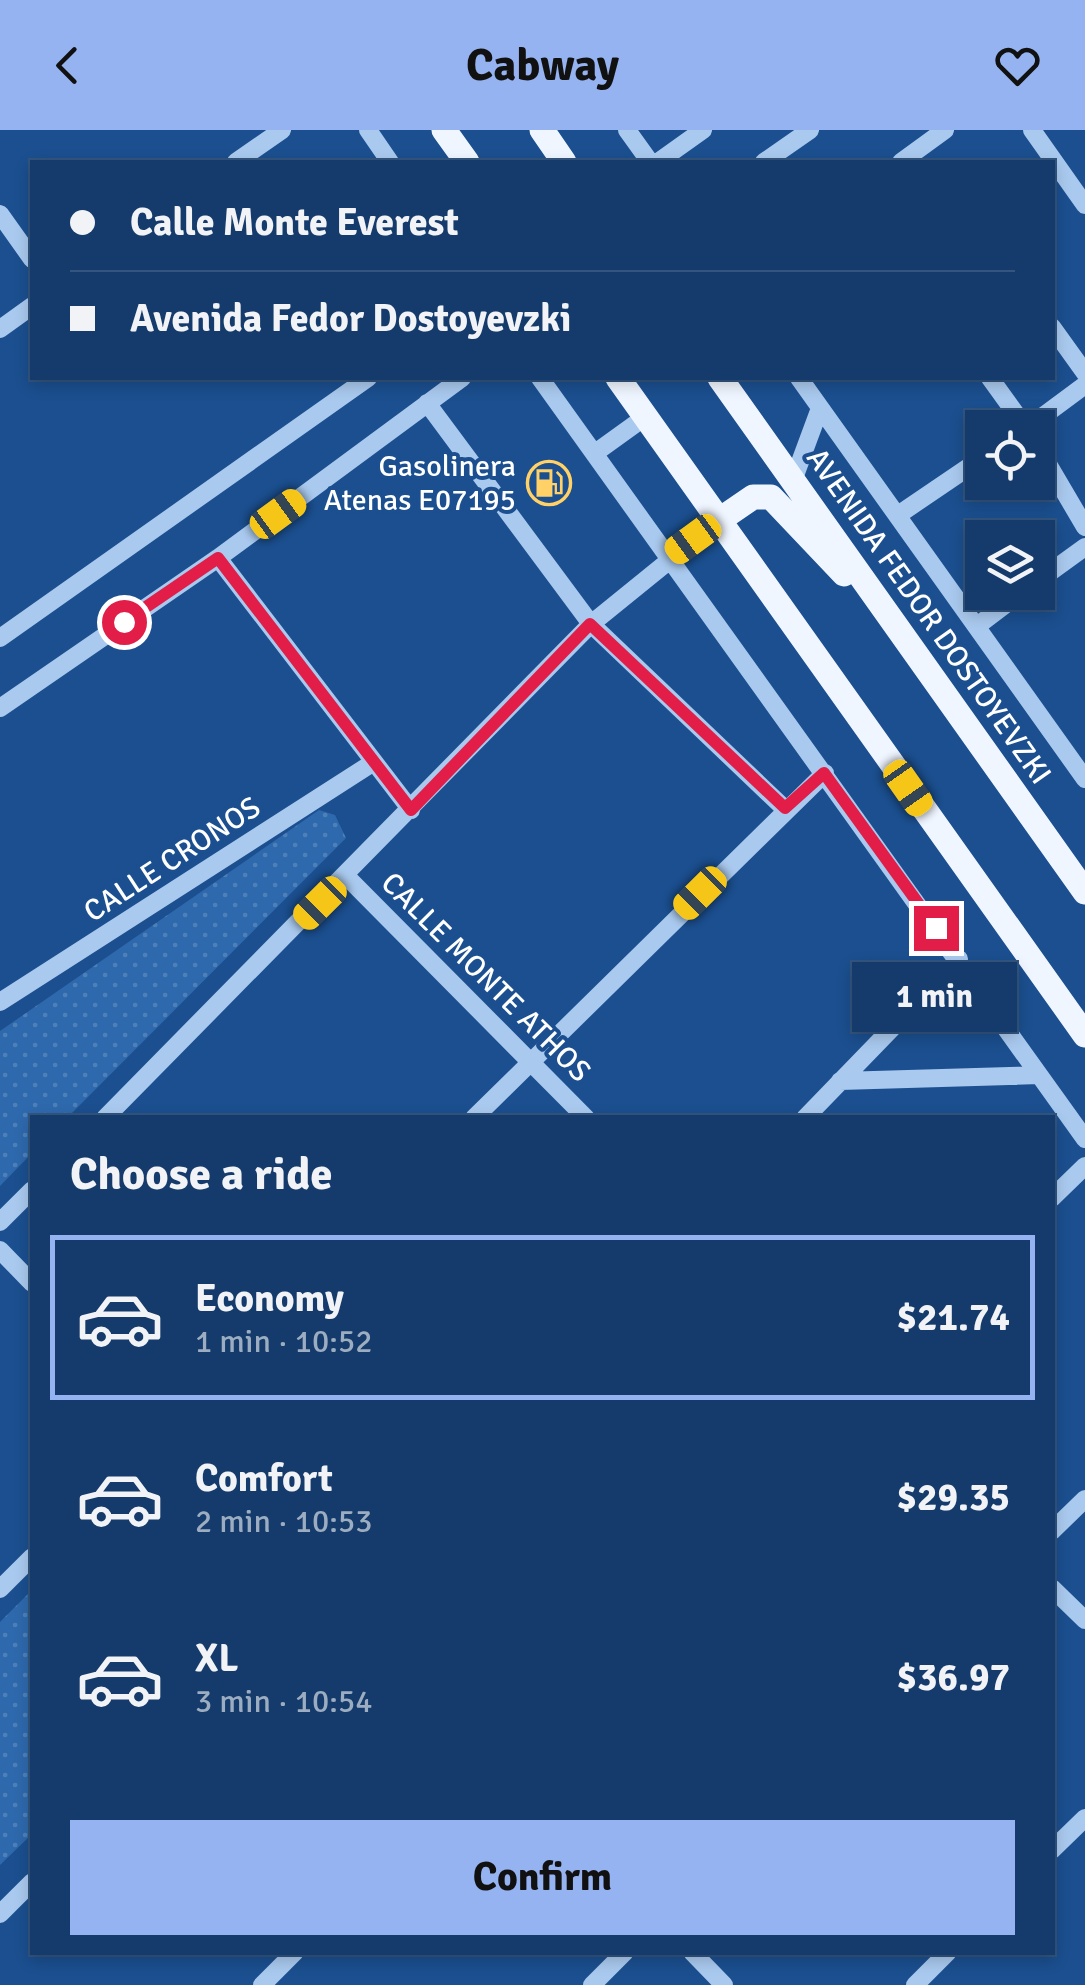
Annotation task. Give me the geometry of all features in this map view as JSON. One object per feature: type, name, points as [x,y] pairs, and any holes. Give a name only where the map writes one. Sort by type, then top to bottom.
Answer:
[{"type":"main road","points":[[444,130],[466,160]]},
{"type":"main road","points":[[542,130],[563,160]]},
{"type":"main road","points":[[619,380],[1085,1035]]},
{"type":"main road","name":"AVENIDA FEDOR DOSTOYEVZKI","points":[[724,380],[1085,892]]},
{"type":"main road","points":[[718,521],[754,497],[770,497],[836,567],[872,595]]},
{"type":"street","points":[[239,160],[282,130]]},
{"type":"street","points":[[368,130],[389,160]]},
{"type":"street","points":[[627,130],[649,160]]},
{"type":"street","points":[[661,160],[703,130]]},
{"type":"street","points":[[767,160],[810,130]]},
{"type":"street","points":[[904,160],[945,130]]},
{"type":"street","points":[[1032,130],[1053,160]]},
{"type":"street","points":[[925,145],[936,160]]},
{"type":"street","points":[[1055,163],[1085,205]]},
{"type":"street","points":[[0,214],[30,256]]},
{"type":"street","points":[[0,329],[30,307]]},
{"type":"street","points":[[1055,331],[1085,373]]},
{"type":"street","points":[[0,638],[365,380]]},
{"type":"street","points":[[0,708],[218,558],[459,380]]},
{"type":"street","points":[[541,380],[1085,1139]]},
{"type":"street","name":"AVENIDA FEDOR DOSTOYEVZKI","points":[[799,380],[1085,780]]},
{"type":"street","points":[[991,380],[1013,410]]},
{"type":"street","points":[[1051,410],[1085,385]]},
{"type":"street","points":[[427,404],[590,624],[785,808]]},
{"type":"street","points":[[793,480],[820,408]]},
{"type":"street","points":[[594,453],[645,417]]},
{"type":"street","points":[[898,515],[965,470]]},
{"type":"street","points":[[1055,476],[1085,527]]},
{"type":"street","points":[[108,1115],[590,624],[718,521]]},
{"type":"street","points":[[1055,569],[1085,547]]},
{"type":"street","points":[[218,558],[411,810]]},
{"type":"street","points":[[977,626],[998,610]]},
{"type":"street","name":"CALLE CRONOS","points":[[0,1002],[374,762]]},
{"type":"street","points":[[477,1115],[824,773]]},
{"type":"street","name":"CALLE MONTE ATHOS","points":[[346,876],[583,1115]]},
{"type":"street","points":[[808,1115],[958,959]]},
{"type":"street","points":[[840,1081],[1039,1075]]},
{"type":"street","points":[[1055,1195],[1085,1166]]},
{"type":"street","points":[[0,1222],[30,1192]]},
{"type":"street","points":[[0,1250],[30,1281]]},
{"type":"street","points":[[1055,1528],[1085,1499]]},
{"type":"street","points":[[0,1589],[30,1559]]},
{"type":"street","points":[[1055,1591],[1085,1620]]},
{"type":"street","points":[[1055,1847],[1085,1818]]},
{"type":"street","points":[[0,1914],[30,1884]]},
{"type":"street","points":[[262,1985],[292,1955]]},
{"type":"street","points":[[592,1985],[622,1955]]},
{"type":"street","points":[[695,1955],[724,1985]]},
{"type":"street","points":[[915,1985],[945,1955]]},
{"type":"shaded area","points":[[319,810],[335,815],[346,838],[70,1115],[30,1115],[30,1155],[0,1186],[0,1031]]},
{"type":"shaded area","points":[[30,1592],[30,1836],[0,1865],[0,1622]]},
{"type":"place","name":"Gasolinera Atenas E07195","points":[[549,483]]},
{"type":"route","points":[[124,622],[218,558],[411,810],[590,624],[785,808],[824,773],[936,928]]}]
